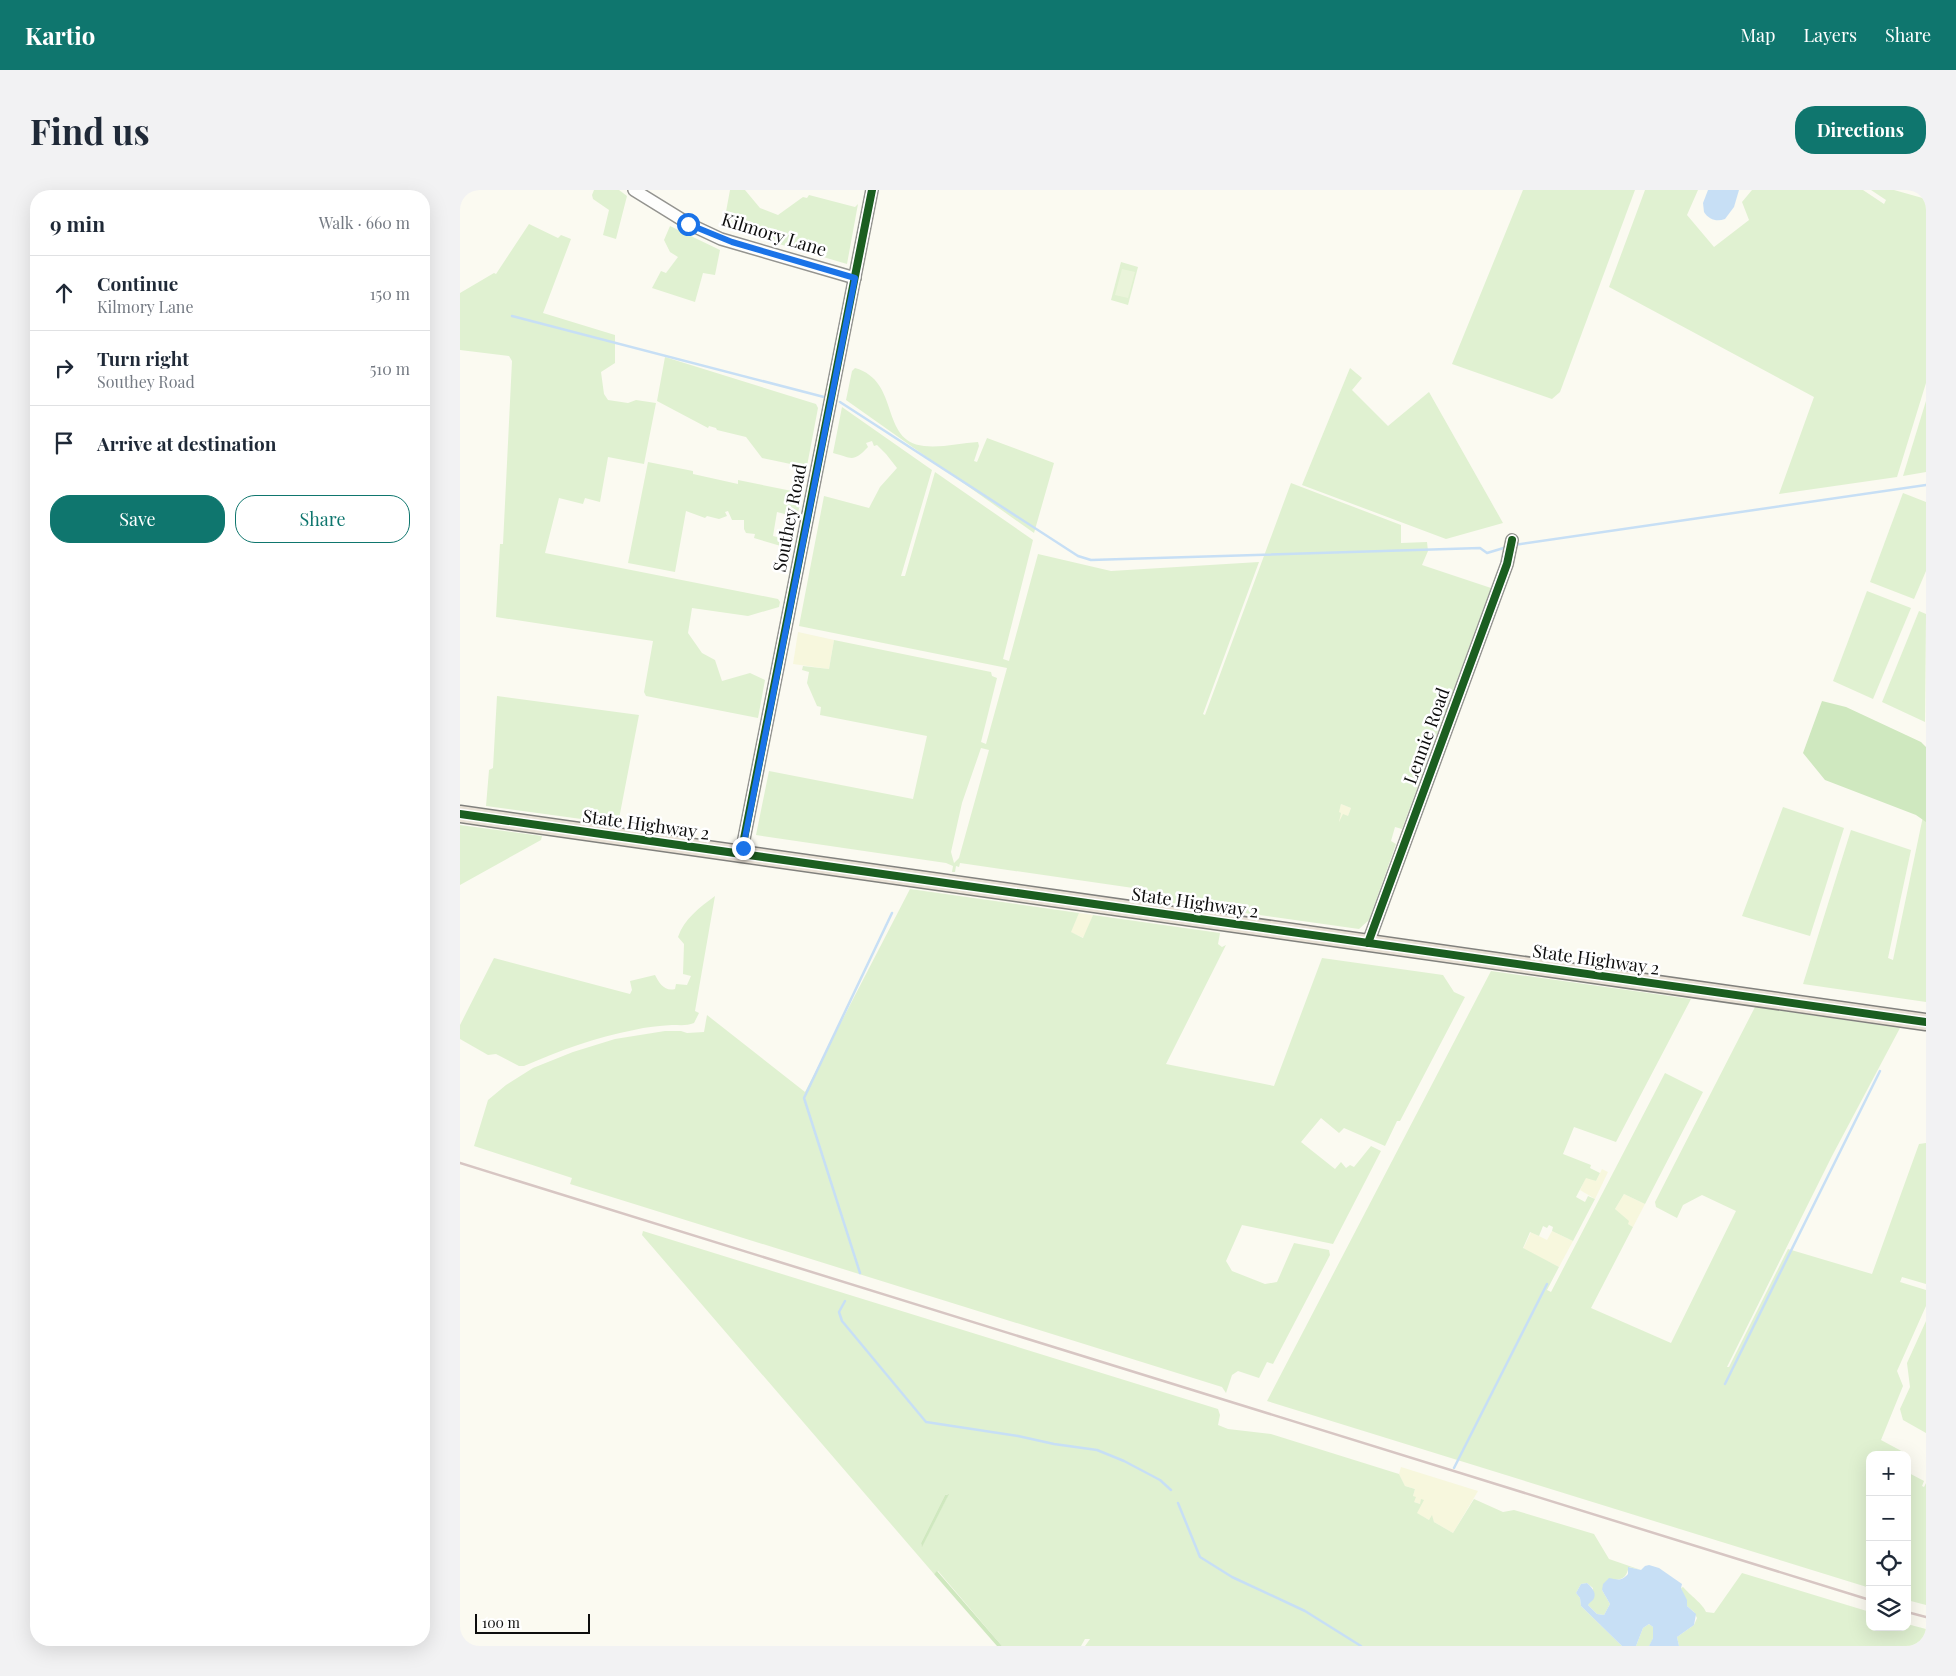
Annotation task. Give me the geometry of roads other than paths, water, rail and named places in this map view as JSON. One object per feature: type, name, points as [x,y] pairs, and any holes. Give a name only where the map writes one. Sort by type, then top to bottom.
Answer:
[{"type":"highway","name":"State Highway 2","points":[[460,814],[1926,1022]]},
{"type":"street","name":"Kilmory Lane","points":[[634,190],[688,224],[722,239],[855,278]]},
{"type":"street","name":"Southey Road","points":[[741,854],[872,190]]},
{"type":"street","name":"Lennie Road","points":[[1368,943],[1507,564],[1512,540]]},
{"type":"water","points":[[1708,190],[1739,190],[1734,207],[1725,219],[1713,220],[1704,212],[1703,203]]},
{"type":"water","points":[[1649,1565],[1659,1568],[1682,1584],[1681,1588],[1687,1600],[1687,1606],[1696,1614],[1694,1625],[1677,1637],[1679,1646],[1649,1646],[1653,1638],[1653,1627],[1649,1624],[1643,1628],[1636,1646],[1622,1646],[1581,1606],[1580,1598],[1576,1593],[1581,1584],[1587,1583],[1595,1595],[1588,1605],[1597,1614],[1604,1615],[1610,1604],[1602,1590],[1603,1584],[1609,1578],[1624,1578],[1628,1574],[1628,1567],[1641,1570]]},
{"type":"waterway","points":[[512,316],[824,397]]},
{"type":"waterway","points":[[840,402],[1078,556],[1091,560],[1480,548],[1487,553],[1507,547]]},
{"type":"waterway","points":[[1514,545],[1926,485]]},
{"type":"waterway","points":[[860,1273],[804,1098],[892,913]]},
{"type":"waterway","points":[[1725,1384],[1880,1071]]},
{"type":"waterway","points":[[1454,1468],[1547,1284]]},
{"type":"waterway","points":[[845,1301],[839,1312],[842,1321],[926,1422],[1097,1450],[1124,1461],[1160,1480],[1171,1490]]},
{"type":"waterway","points":[[1178,1503],[1200,1557],[1232,1577],[1305,1611],[1361,1646]]},
{"type":"railway","points":[[460,1163],[1866,1599]]},
{"type":"railway","points":[[1911,1613],[1926,1617]]}]
